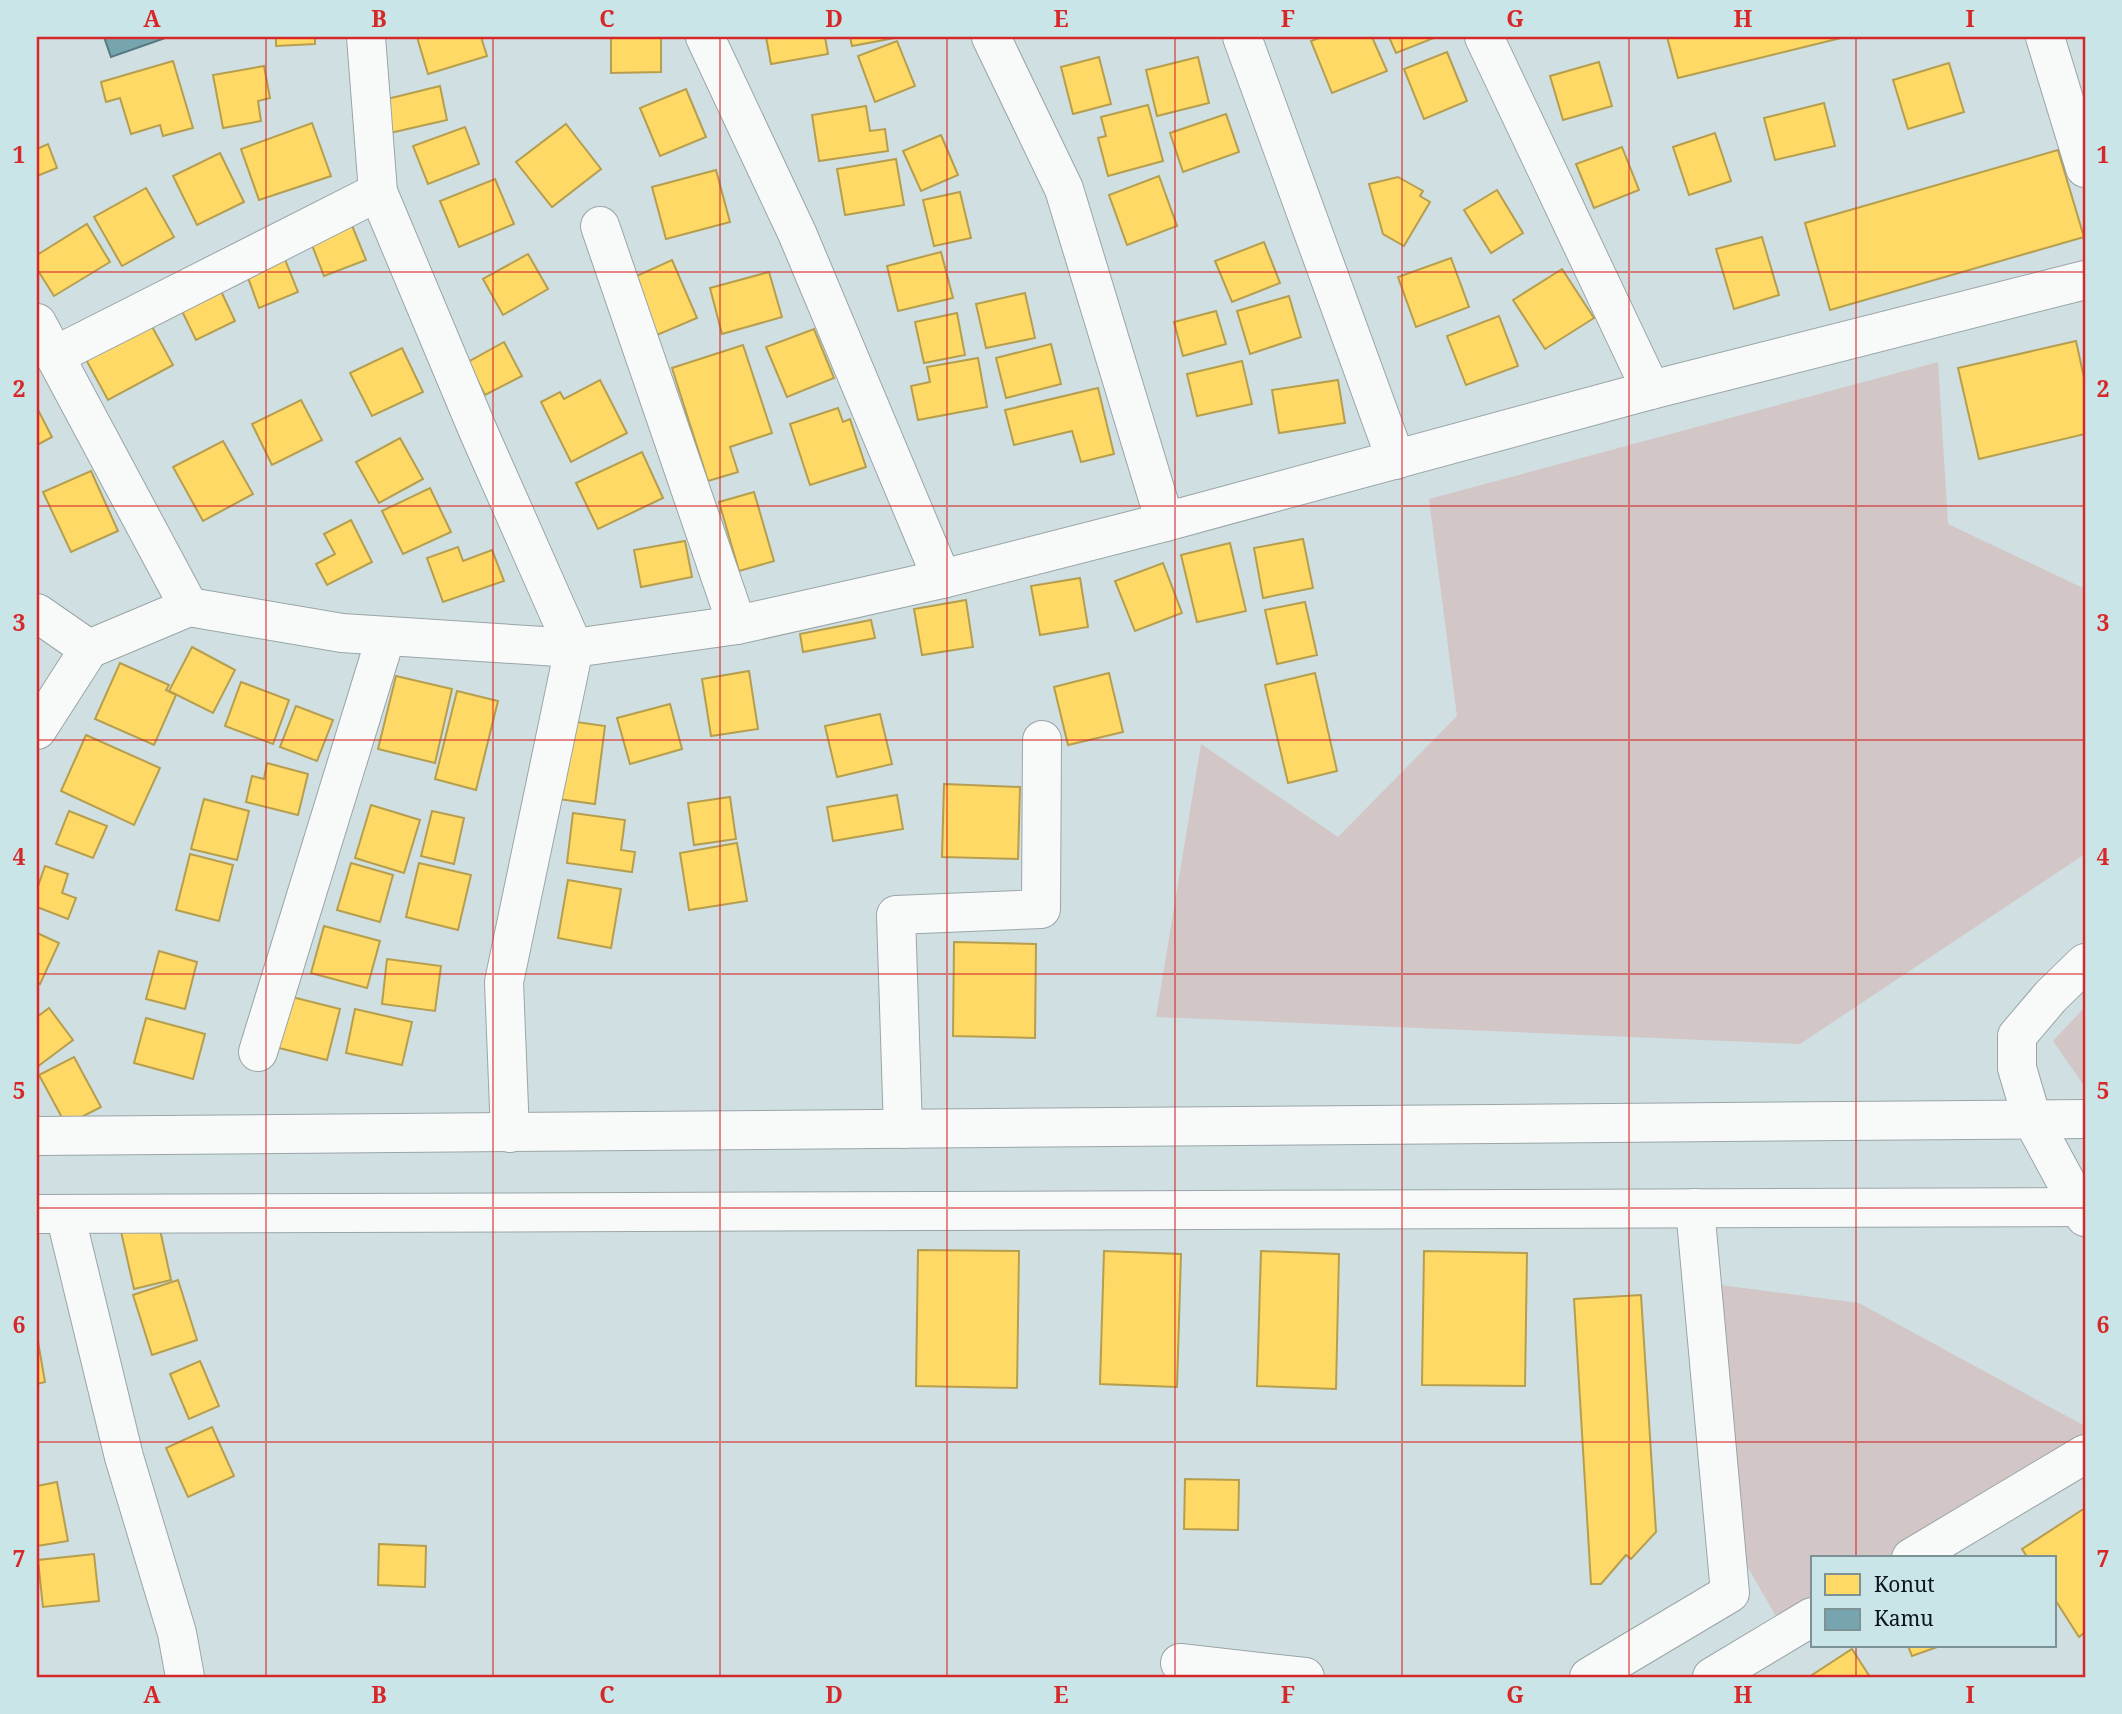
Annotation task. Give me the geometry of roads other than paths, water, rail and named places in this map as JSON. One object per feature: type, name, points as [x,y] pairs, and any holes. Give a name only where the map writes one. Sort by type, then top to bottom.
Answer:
[{"type":"street","points":[[366,37],[378,192],[479,433],[574,648],[504,982],[510,1133]]},
{"type":"street","points":[[705,37],[797,233],[942,579]]},
{"type":"street","points":[[991,37],[1065,189],[1165,522]]},
{"type":"street","points":[[1242,37],[1396,460]]},
{"type":"street","points":[[1484,37],[1651,390]]},
{"type":"street","points":[[2045,37],[2085,168]]},
{"type":"street","points":[[189,607],[46,339],[378,192]]},
{"type":"street","points":[[600,226],[737,625]]},
{"type":"street","points":[[37,730],[89,649],[189,607],[342,633],[574,648],[737,625],[942,579],[1165,522],[1651,390],[2085,280]]},
{"type":"street","points":[[37,613],[89,649]]},
{"type":"street","points":[[258,1052],[386,636]]},
{"type":"street","points":[[903,1129],[896,915],[1041,909],[1042,740]]},
{"type":"street","points":[[185,1677],[177,1633],[51,1214],[1695,1208],[2083,1210],[2032,1119],[2017,1068],[2017,1036],[2051,996],[2085,963]]},
{"type":"street","points":[[37,1136],[2085,1119]]},
{"type":"street","points":[[1591,1677],[1730,1593],[1695,1208]]},
{"type":"street","points":[[1914,1556],[2085,1454]]},
{"type":"street","points":[[1712,1677],[1811,1618]]},
{"type":"street","points":[[1180,1663],[1305,1677]]}]
